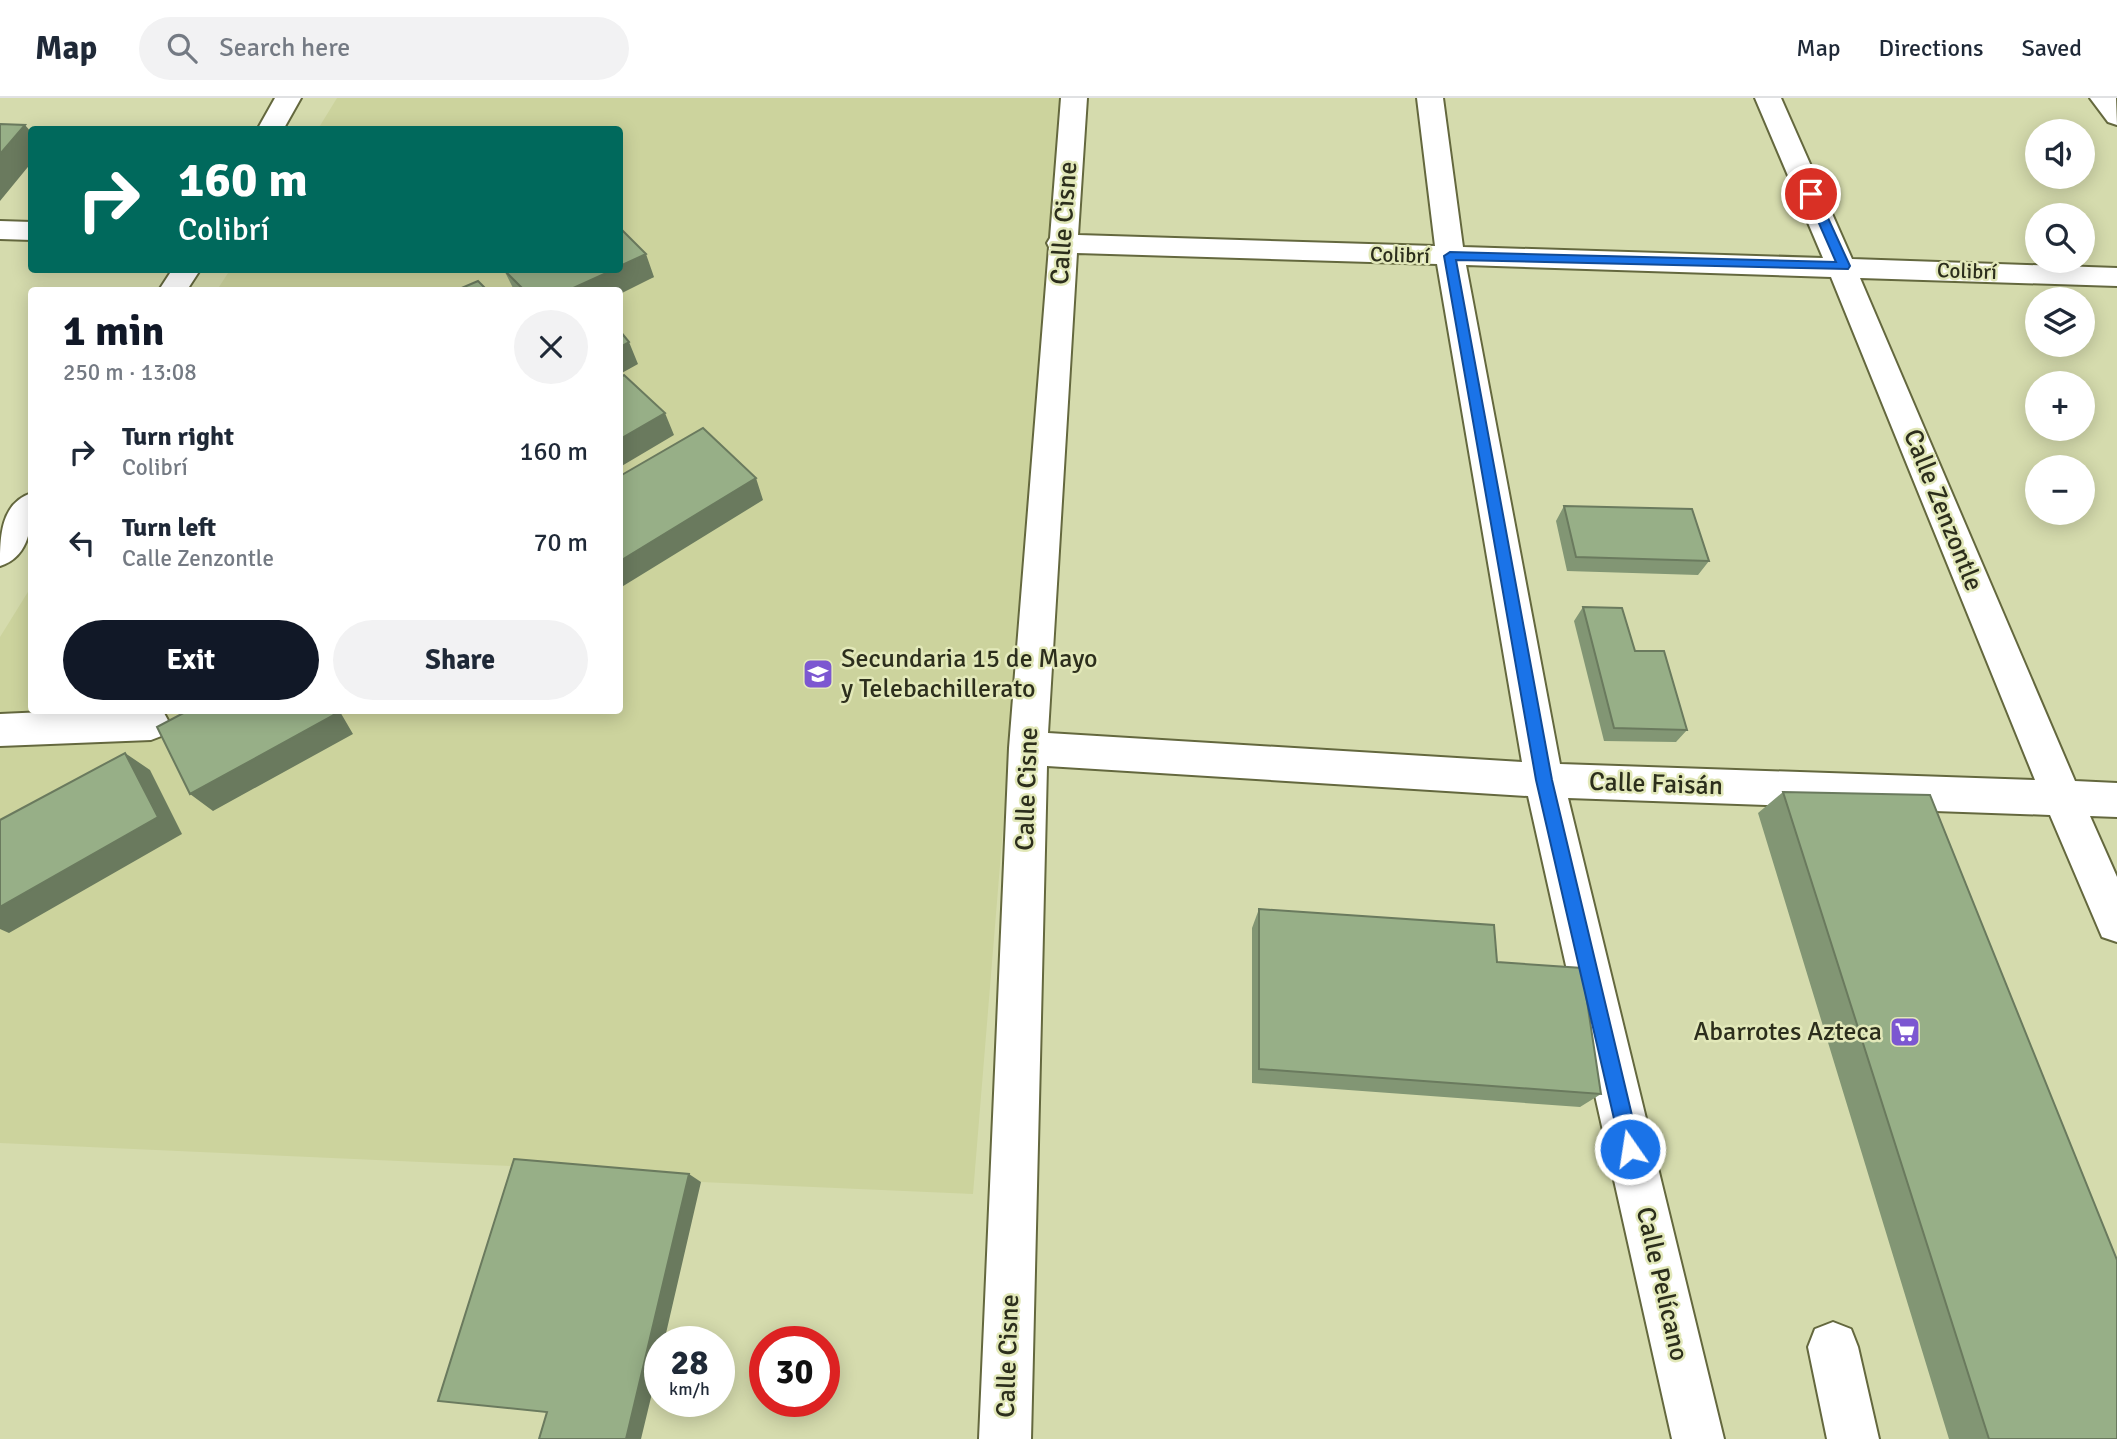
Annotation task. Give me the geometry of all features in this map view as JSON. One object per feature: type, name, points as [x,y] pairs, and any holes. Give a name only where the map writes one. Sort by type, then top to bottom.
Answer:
[{"type":"street","points":[[272,126],[288,98]]},
{"type":"street","name":"Calle Cisne","points":[[1005,1439],[1028,748],[1061,243],[1074,98]]},
{"type":"street","name":"Calle Pelícano","points":[[1430,98],[1450,256],[1544,780],[1698,1439]]},
{"type":"street","name":"Calle Zenzontle","points":[[1768,98],[1844,266],[2061,798],[2117,923]]},
{"type":"street","points":[[2103,98],[2117,117]]},
{"type":"street","points":[[0,230],[28,231]]},
{"type":"street","name":"Colibrí","points":[[1061,243],[1844,266],[2117,277]]},
{"type":"street","points":[[0,553],[28,511]]},
{"type":"street","points":[[0,730],[151,724]]},
{"type":"street","name":"Calle Faisán","points":[[1028,748],[1544,780],[2117,800]]},
{"type":"street","points":[[1833,1348],[1853,1439]]},
{"type":"shaded area","name":"Secundaria 15 de Mayo y Telebachillerato","points":[[337,98],[1063,98],[973,1194],[701,1182],[531,1167],[0,1143],[0,637],[28,592],[28,714],[623,714],[623,287],[219,287],[228,273],[623,273],[623,126],[320,126]]},
{"type":"building","points":[[0,124],[25,125],[0,154]]},
{"type":"building","points":[[623,231],[646,254],[623,265]]},
{"type":"building","points":[[507,273],[606,273],[576,287],[521,287]]},
{"type":"building","points":[[478,281],[484,287],[464,287]]},
{"type":"building","points":[[623,335],[629,342],[623,345]]},
{"type":"building","points":[[623,376],[665,413],[623,437]]},
{"type":"building","points":[[703,428],[756,478],[623,559],[623,474]]},
{"type":"building","points":[[1564,506],[1692,509],[1709,561],[1576,557]]},
{"type":"building","points":[[1583,607],[1622,608],[1635,651],[1664,651],[1687,730],[1614,728]]},
{"type":"building","points":[[181,714],[334,715],[190,794],[157,727]]},
{"type":"building","points":[[125,753],[158,817],[0,907],[0,820]]},
{"type":"building","name":"Abarrotes Azteca","points":[[1783,792],[1930,795],[2117,1260],[2117,1439],[1989,1439]]},
{"type":"building","points":[[1259,909],[1494,925],[1497,962],[1582,968],[1601,1094],[1259,1069]]},
{"type":"building","points":[[514,1159],[689,1174],[653,1326],[644,1326],[644,1363],[626,1439],[539,1439],[547,1412],[438,1401]]},
{"type":"place","name":"Secundaria 15 de Mayo y Telebachillerato","points":[[818,674]]},
{"type":"place","name":"Abarrotes Azteca","points":[[1905,1032]]},
{"type":"route","points":[[1630,1149],[1544,780],[1450,256],[1844,266],[1811,194]]}]
